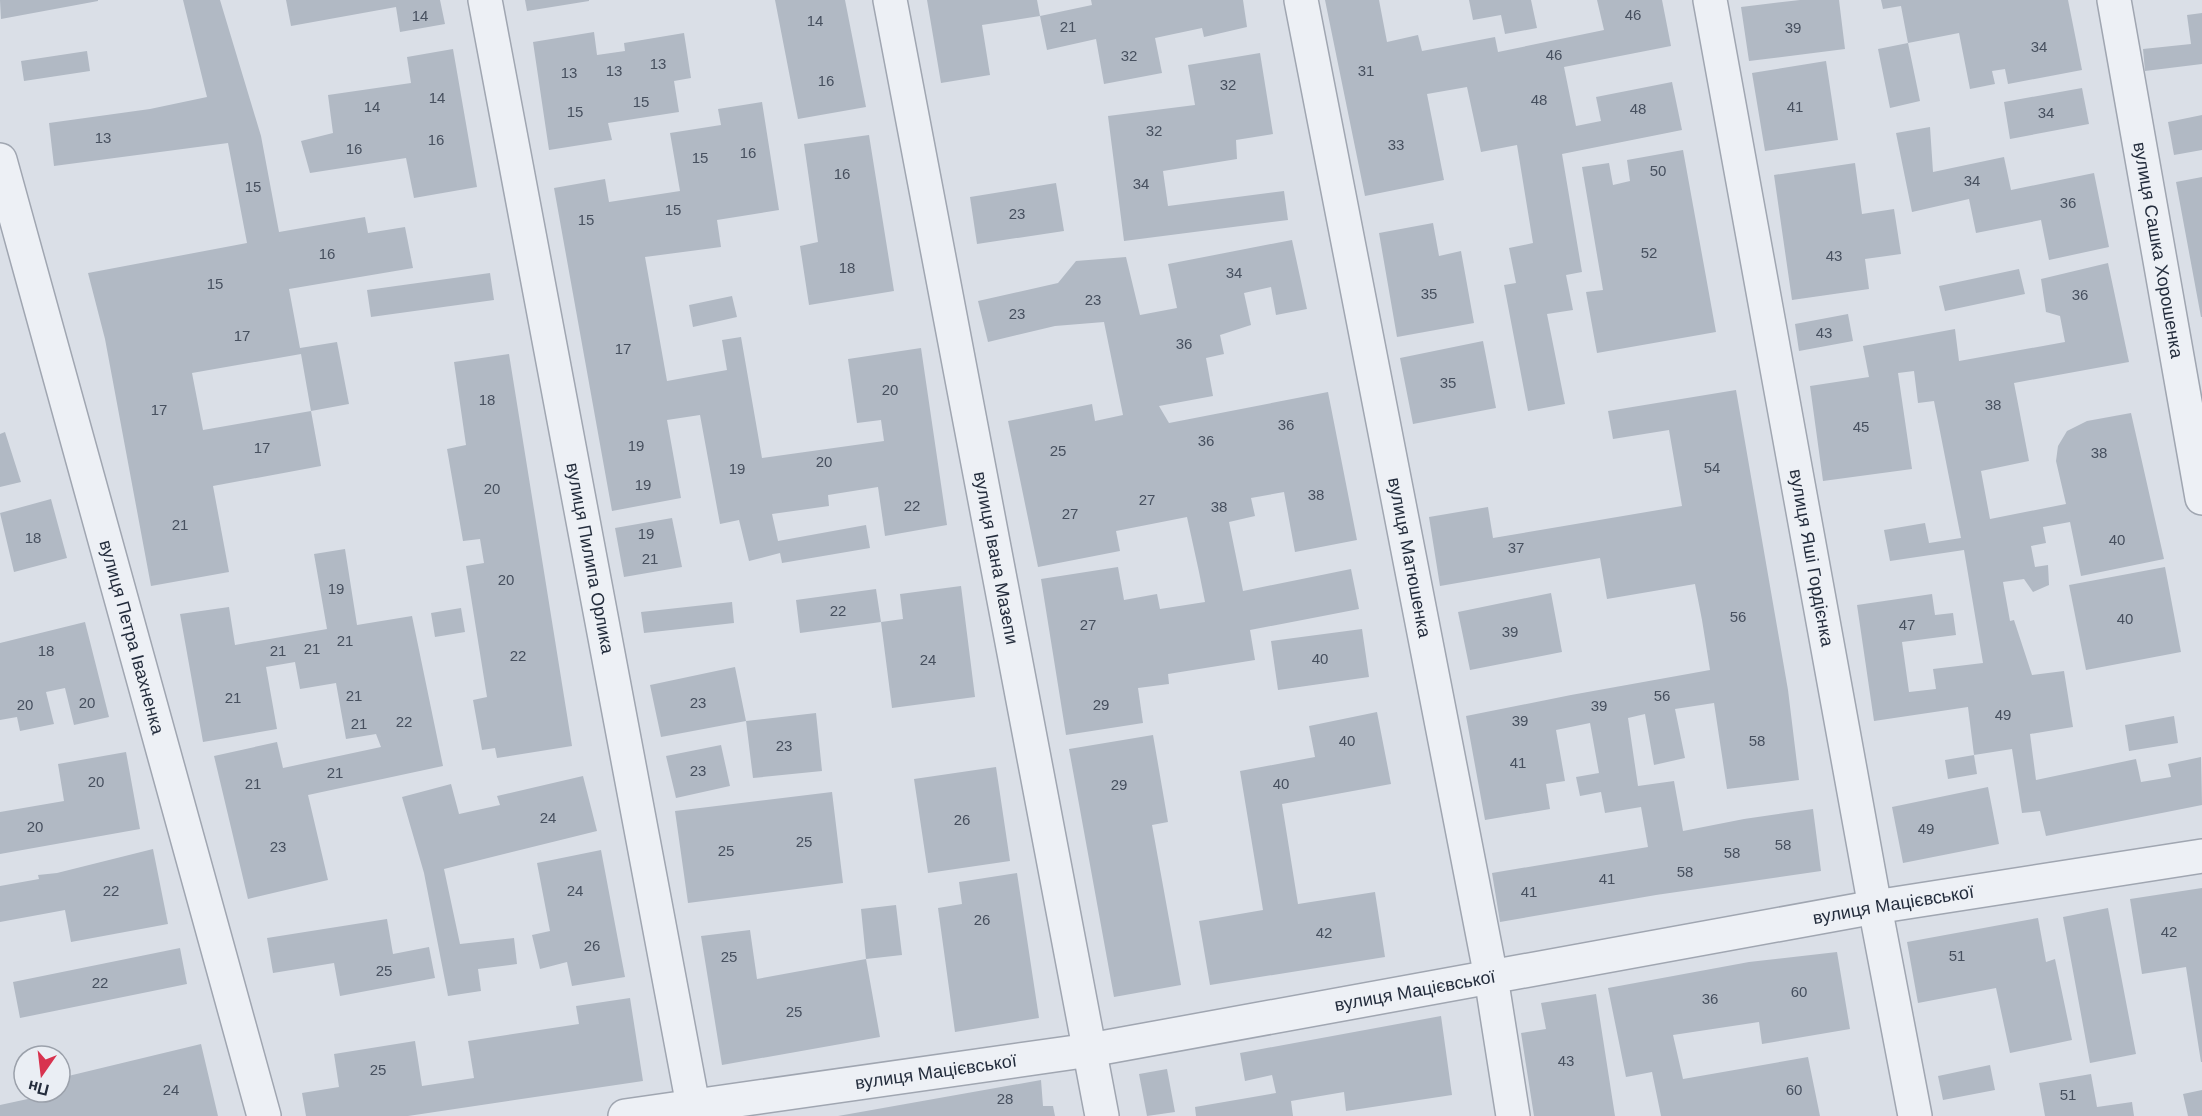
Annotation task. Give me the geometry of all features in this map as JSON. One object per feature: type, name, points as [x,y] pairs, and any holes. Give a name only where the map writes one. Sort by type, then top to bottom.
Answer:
[{"type":"street","name":"вулиця Пилипа Орлика","points":[[485,0],[694,1111]]},
{"type":"street","name":"вулиця Івана Мазепи","points":[[890,0],[1102,1116]]},
{"type":"street","name":"вулиця Матюшенка","points":[[1301,0],[1491,977],[1513,1116]]},
{"type":"street","name":"вулиця Яші Гордієнка","points":[[1710,0],[1915,1116]]},
{"type":"street","name":"вулиця Сашка Хорошенка","points":[[2114,0],[2202,498]]},
{"type":"street","name":"вулиця Петра Івахненка","points":[[0,160],[264,1116]]},
{"type":"street","name":"вулиця Мацієвської","points":[[625,1116],[694,1111],[1090,1050],[1875,907],[2202,856]]},
{"type":"building","points":[[0,0],[98,0],[98,1],[1,19]]},
{"type":"building","points":[[183,0],[220,0],[261,136],[279,232],[365,217],[368,233],[405,227],[413,268],[289,289],[300,348],[337,342],[349,404],[311,411],[321,466],[213,486],[229,572],[151,586],[105,339],[88,273],[247,243],[228,143],[54,166],[49,123],[150,109],[207,97]],"holes":[[[301,354],[311,411],[203,430],[192,373]]]},
{"type":"building","points":[[286,0],[440,0],[445,24],[400,32],[396,7],[291,26]]},
{"type":"building","points":[[525,0],[589,0],[589,1],[527,11]]},
{"type":"building","points":[[775,0],[845,0],[866,107],[798,119]]},
{"type":"building","points":[[927,0],[1037,0],[1040,16],[982,25],[990,75],[941,83]]},
{"type":"building","points":[[1091,0],[1243,0],[1247,27],[1204,37],[1202,28],[1155,38],[1162,73],[1104,84],[1096,39],[1047,50],[1040,16],[1092,5]]},
{"type":"building","points":[[1325,0],[1379,0],[1387,42],[1418,35],[1422,51],[1495,37],[1498,52],[1604,30],[1597,0],[1662,0],[1671,46],[1564,67],[1576,126],[1601,121],[1596,97],[1672,82],[1682,130],[1562,154],[1582,272],[1566,275],[1573,310],[1547,314],[1565,404],[1528,411],[1504,285],[1516,283],[1509,248],[1533,243],[1517,145],[1481,152],[1467,87],[1427,94],[1444,180],[1365,196]]},
{"type":"building","points":[[1469,0],[1531,0],[1537,28],[1505,34],[1501,15],[1473,20]]},
{"type":"building","points":[[1800,0],[1839,0],[1845,49],[1749,61],[1741,7]]},
{"type":"building","points":[[1881,0],[2068,0],[2082,70],[2008,84],[2005,69],[1992,71],[1995,84],[1970,89],[1959,33],[1908,43],[1901,6],[1883,9]]},
{"type":"building","points":[[2202,13],[2202,64],[2145,71],[2143,49],[2191,44],[2187,15]]},
{"type":"building","points":[[594,32],[597,55],[625,51],[624,43],[684,33],[691,78],[674,81],[679,112],[608,123],[612,140],[549,150],[533,42]]},
{"type":"building","points":[[1908,43],[1920,101],[1890,108],[1878,49]]},
{"type":"building","points":[[453,49],[477,187],[414,198],[406,158],[310,173],[301,141],[333,133],[328,95],[411,83],[407,57]]},
{"type":"building","points":[[87,51],[90,71],[24,81],[21,61]]},
{"type":"building","points":[[1260,53],[1273,134],[1236,140],[1237,159],[1163,171],[1168,206],[1284,191],[1288,220],[1124,241],[1108,116],[1195,105],[1188,65]]},
{"type":"building","points":[[1826,61],[1838,140],[1765,151],[1752,73]]},
{"type":"building","points":[[2082,88],[2089,124],[2010,139],[2004,102]]},
{"type":"building","points":[[762,102],[779,210],[717,220],[721,247],[645,257],[667,381],[727,370],[722,340],[741,337],[762,458],[884,441],[881,420],[857,423],[848,359],[921,348],[947,525],[885,536],[878,487],[828,495],[829,506],[772,514],[778,541],[866,525],[870,548],[782,563],[780,553],[749,561],[739,520],[720,524],[700,415],[667,420],[681,498],[612,511],[554,188],[605,179],[609,202],[680,191],[670,133],[721,125],[718,109]]},
{"type":"building","points":[[2202,115],[2202,150],[2174,155],[2168,122]]},
{"type":"building","points":[[1930,127],[1933,172],[2004,157],[2011,190],[2094,173],[2109,247],[2049,260],[2041,220],[1976,233],[1969,199],[1912,212],[1896,133]]},
{"type":"building","points":[[869,135],[894,291],[809,305],[800,246],[818,242],[804,144]]},
{"type":"building","points":[[1683,150],[1716,332],[1597,353],[1586,292],[1603,290],[1582,167],[1609,163],[1613,185],[1630,181],[1627,160]]},
{"type":"building","points":[[1855,163],[1862,214],[1894,209],[1901,254],[1865,259],[1869,289],[1792,300],[1774,175]]},
{"type":"building","points":[[2202,177],[2202,317],[2201,317],[2176,182]]},
{"type":"building","points":[[1056,183],[1064,231],[977,244],[970,197]]},
{"type":"building","points":[[1433,223],[1439,256],[1461,251],[1474,323],[1397,337],[1379,233]]},
{"type":"building","points":[[1292,240],[1307,309],[1276,315],[1271,287],[1244,293],[1251,325],[1220,335],[1224,354],[1206,358],[1213,396],[1159,406],[1169,423],[1328,392],[1357,540],[1295,552],[1284,492],[1251,498],[1255,516],[1229,522],[1243,591],[1351,569],[1359,609],[1250,630],[1255,660],[1168,674],[1169,684],[1138,688],[1143,723],[1066,735],[1041,579],[1118,567],[1124,600],[1157,594],[1160,609],[1205,602],[1199,572],[1187,517],[1116,531],[1120,551],[1038,567],[1008,421],[1092,404],[1095,421],[1123,415],[1104,322],[1055,326],[988,342],[978,301],[1058,283],[1076,261],[1126,257],[1140,315],[1177,308],[1168,264]]},
{"type":"building","points":[[2108,263],[2129,362],[2014,383],[2029,461],[1981,471],[1990,519],[2066,504],[2056,461],[2058,446],[2067,431],[2087,421],[2131,413],[2164,559],[2081,576],[2070,522],[2043,527],[2046,543],[2031,546],[2035,567],[2048,565],[2049,585],[2033,592],[2024,579],[2003,582],[2010,621],[2014,620],[2032,675],[2064,671],[2073,727],[2030,734],[2036,780],[2136,759],[2141,782],[2171,777],[2168,764],[2201,757],[2202,805],[2046,836],[2040,811],[2022,813],[2012,749],[1974,755],[1968,707],[1874,721],[1857,605],[1932,594],[1935,615],[1953,613],[1956,635],[1902,642],[1909,692],[1936,689],[1933,669],[1983,663],[1964,550],[1890,561],[1884,530],[1925,523],[1929,543],[1961,538],[1934,401],[1918,403],[1914,371],[1898,373],[1912,469],[1823,481],[1810,386],[1869,377],[1863,346],[1955,329],[1959,361],[2065,342],[2060,316],[2046,312],[2041,279]]},
{"type":"building","points":[[2019,269],[2025,294],[1945,311],[1939,286]]},
{"type":"building","points":[[490,273],[494,300],[371,317],[367,290]]},
{"type":"building","points":[[732,296],[737,317],[693,327],[689,305]]},
{"type":"building","points":[[1848,314],[1853,341],[1799,351],[1795,324]]},
{"type":"building","points":[[1483,341],[1496,408],[1413,424],[1400,358]]},
{"type":"building","points":[[509,354],[572,746],[497,758],[495,748],[482,750],[473,700],[487,697],[466,566],[484,563],[480,539],[463,541],[447,449],[466,445],[454,362]]},
{"type":"building","points":[[1736,390],[1788,690],[1799,780],[1727,789],[1714,703],[1675,709],[1685,758],[1654,765],[1645,714],[1628,718],[1638,786],[1674,781],[1683,831],[1813,809],[1821,871],[1656,895],[1500,922],[1492,873],[1648,847],[1641,807],[1605,813],[1601,792],[1580,796],[1576,777],[1599,773],[1590,723],[1556,730],[1565,781],[1546,784],[1550,809],[1485,820],[1466,716],[1710,670],[1702,620],[1695,584],[1607,599],[1600,558],[1440,586],[1429,517],[1488,507],[1493,538],[1682,506],[1669,430],[1613,439],[1608,411]]},
{"type":"building","points":[[5,432],[21,482],[0,487],[0,434]]},
{"type":"building","points":[[51,499],[67,558],[14,572],[0,513]]},
{"type":"building","points":[[672,518],[682,567],[624,577],[615,528]]},
{"type":"building","points":[[345,549],[357,625],[412,616],[443,766],[308,795],[328,880],[248,899],[214,756],[277,742],[283,768],[381,747],[376,734],[346,739],[336,683],[300,689],[295,662],[266,667],[277,729],[203,742],[180,614],[229,607],[235,645],[327,629],[314,554]]},
{"type":"building","points":[[2165,567],[2181,652],[2086,670],[2069,585]]},
{"type":"building","points":[[961,586],[975,697],[892,708],[881,622],[903,619],[900,594]]},
{"type":"building","points":[[876,589],[881,622],[800,633],[796,600]]},
{"type":"building","points":[[1551,593],[1562,652],[1470,670],[1458,612]]},
{"type":"building","points":[[732,602],[734,623],[644,633],[641,612]]},
{"type":"building","points":[[461,608],[465,632],[435,637],[431,613]]},
{"type":"building","points":[[85,622],[109,717],[74,725],[65,688],[46,692],[54,724],[20,731],[17,717],[0,720],[0,643]]},
{"type":"building","points":[[1362,629],[1369,677],[1278,690],[1271,641]]},
{"type":"building","points":[[735,667],[746,721],[661,737],[650,685]]},
{"type":"building","points":[[1377,712],[1391,784],[1282,804],[1298,904],[1375,892],[1385,957],[1210,985],[1199,921],[1263,910],[1240,771],[1315,757],[1309,726]]},
{"type":"building","points":[[816,713],[822,771],[753,778],[746,721]]},
{"type":"building","points":[[2174,716],[2178,743],[2129,751],[2125,725]]},
{"type":"building","points":[[1153,735],[1168,822],[1152,825],[1181,985],[1114,997],[1069,749]]},
{"type":"building","points":[[721,745],[730,786],[676,798],[666,756]]},
{"type":"building","points":[[126,752],[140,829],[0,854],[0,812],[64,801],[58,764]]},
{"type":"building","points":[[1974,755],[1977,774],[1948,779],[1945,760]]},
{"type":"building","points":[[996,767],[1010,861],[928,873],[914,779]]},
{"type":"building","points":[[583,776],[597,831],[444,869],[460,944],[514,938],[517,964],[478,969],[481,991],[448,996],[424,873],[402,797],[451,784],[459,814],[500,805],[497,796]]},
{"type":"building","points":[[1988,787],[1999,844],[1903,863],[1892,807]]},
{"type":"building","points":[[832,792],[843,883],[688,903],[675,811]]},
{"type":"building","points":[[153,849],[168,924],[71,942],[65,910],[0,922],[0,886],[39,879],[38,875],[57,873]]},
{"type":"building","points":[[601,850],[625,977],[572,986],[567,962],[540,969],[532,935],[550,931],[537,863]]},
{"type":"building","points":[[1017,873],[1039,1018],[955,1032],[938,908],[962,904],[959,882]]},
{"type":"building","points":[[2202,888],[2201,1062],[2186,967],[2142,974],[2130,899]]},
{"type":"building","points":[[896,905],[902,955],[866,959],[861,909]]},
{"type":"building","points":[[2108,908],[2136,1054],[2090,1063],[2063,917]]},
{"type":"building","points":[[2038,918],[2046,962],[2055,959],[2072,1040],[2010,1053],[1996,988],[1918,1003],[1907,942]]},
{"type":"building","points":[[387,919],[393,954],[429,947],[435,978],[340,996],[334,963],[273,973],[267,938]]},
{"type":"building","points":[[750,930],[757,979],[866,959],[880,1037],[722,1065],[701,936]]},
{"type":"building","points":[[180,948],[187,984],[20,1018],[13,982]]},
{"type":"building","points":[[1837,952],[1850,1029],[1762,1044],[1759,1022],[1673,1035],[1683,1079],[1808,1057],[1820,1116],[1661,1116],[1652,1072],[1626,1077],[1608,988],[1749,962]]},
{"type":"building","points":[[1596,994],[1615,1116],[1534,1116],[1521,1033],[1546,1029],[1541,1003]]},
{"type":"building","points":[[630,998],[643,1081],[408,1116],[306,1116],[302,1093],[339,1087],[334,1054],[415,1041],[422,1086],[474,1078],[468,1041],[579,1024],[576,1006]]},
{"type":"building","points":[[1441,1016],[1452,1095],[1346,1111],[1344,1092],[1291,1101],[1293,1116],[1196,1116],[1195,1107],[1276,1093],[1272,1075],[1245,1081],[1240,1053]]},
{"type":"building","points":[[201,1044],[218,1116],[0,1116],[0,1105],[12,1102],[72,1104],[72,1075]]},
{"type":"building","points":[[1990,1065],[1995,1090],[1943,1100],[1938,1076]]},
{"type":"building","points":[[1167,1069],[1175,1112],[1147,1116],[1139,1074]]},
{"type":"building","points":[[2091,1074],[2097,1107],[2132,1102],[2134,1116],[2045,1116],[2039,1083]]},
{"type":"building","points":[[1041,1080],[1043,1106],[1053,1106],[1055,1116],[838,1116]]},
{"type":"building","points":[[2202,1090],[2202,1116],[2188,1116],[2183,1094]]}]
